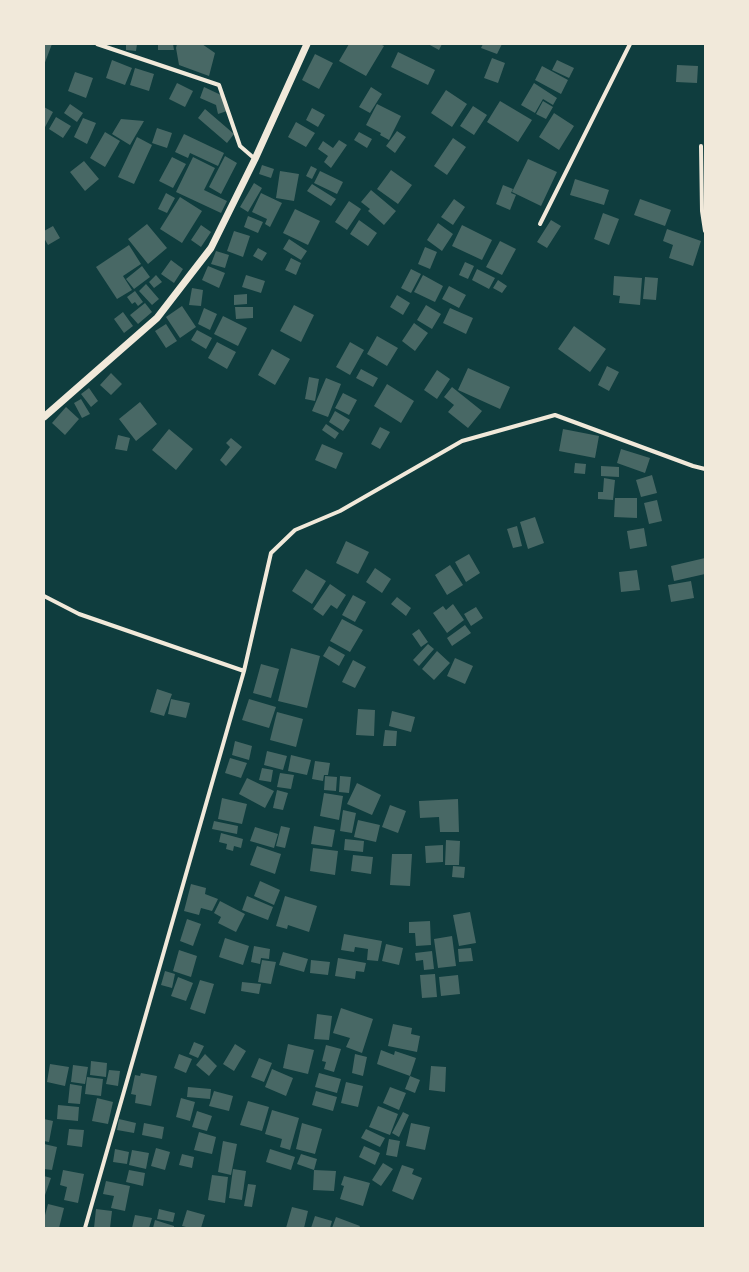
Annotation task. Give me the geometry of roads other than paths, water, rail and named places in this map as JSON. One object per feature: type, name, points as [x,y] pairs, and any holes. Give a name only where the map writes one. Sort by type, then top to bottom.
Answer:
[{"type":"street","points":[[97,44],[219,85],[240,146],[255,160]]},
{"type":"street","points":[[44,417],[157,318],[211,248],[255,160],[307,44]]},
{"type":"street","points":[[540,224],[630,44]]},
{"type":"street","points":[[701,146],[702,211],[705,231]]},
{"type":"street","points":[[85,1228],[244,671],[271,553],[296,530],[340,511],[462,441],[555,415],[693,466],[705,469]]},
{"type":"street","points":[[44,596],[79,614],[244,671]]}]
